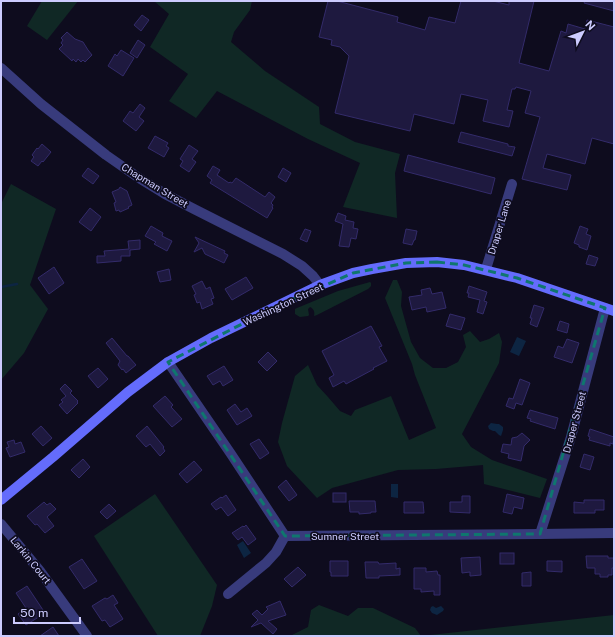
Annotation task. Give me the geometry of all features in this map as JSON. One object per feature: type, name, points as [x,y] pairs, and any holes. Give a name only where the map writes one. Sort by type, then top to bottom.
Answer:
[{"type":"main road","name":"Washington Street","points":[[1,500],[128,392],[168,362],[211,338],[320,285],[353,273],[406,263],[437,262],[464,264],[518,278],[610,310]]},
{"type":"street","name":"Chapman Street","points":[[1,68],[47,108],[139,178],[165,194],[283,254],[302,266],[320,285]]},
{"type":"street","name":"Draper Lane","points":[[486,269],[512,184]]},
{"type":"street","name":"Draper Street","points":[[540,534],[610,310]]},
{"type":"street","points":[[168,362],[285,536],[276,552],[266,563],[228,594]]},
{"type":"street","name":"Larkin Court","points":[[1,524],[40,571],[87,636]]},
{"type":"street","name":"Sumner Street","points":[[285,536],[614,533]]},
{"type":"highlighted area","points":[[437,262],[464,265],[517,278],[605,308],[540,534],[285,536],[168,362],[273,308],[353,273],[406,263]]},
{"type":"green space","points":[[42,1],[78,1],[47,40],[27,26]]},
{"type":"green space","points":[[154,1],[252,1],[250,10],[234,32],[231,42],[265,71],[319,107],[320,124],[355,142],[400,154],[395,173],[397,218],[343,207],[360,163],[308,139],[217,91],[196,118],[169,101],[188,74],[150,47],[169,14]]},
{"type":"green space","points":[[11,184],[56,209],[30,285],[48,309],[24,353],[1,380],[1,204]]},
{"type":"green space","points":[[393,280],[397,280],[402,292],[401,306],[411,342],[420,358],[433,368],[446,368],[458,362],[466,347],[463,335],[470,331],[480,342],[499,333],[502,342],[499,363],[462,434],[471,447],[492,460],[547,479],[540,498],[484,484],[483,465],[436,469],[398,470],[332,488],[317,498],[287,466],[278,442],[295,376],[308,365],[317,385],[340,411],[351,416],[355,410],[391,396],[409,440],[436,428],[385,298]]},
{"type":"green space","points":[[370,282],[371,286],[368,289],[317,315],[314,316],[314,311],[310,307],[308,309],[308,316],[300,317],[295,314],[295,309],[297,308],[338,291]]},
{"type":"green space","points":[[155,494],[217,585],[212,606],[200,636],[158,636],[94,536]]},
{"type":"green space","points":[[319,605],[348,616],[358,608],[373,608],[415,628],[421,636],[290,636],[308,627],[311,610]]},
{"type":"green space","points":[[614,615],[614,636],[421,636]]},
{"type":"water","points":[[517,337],[526,341],[519,356],[510,352]]},
{"type":"water","points":[[491,423],[499,424],[503,427],[501,436],[495,431],[489,429],[488,426]]},
{"type":"water","points":[[391,484],[398,484],[398,498],[391,497]]},
{"type":"water","points":[[243,541],[251,553],[244,558],[237,545]]},
{"type":"water","points":[[433,606],[436,608],[441,606],[444,609],[437,615],[432,613],[430,610]]},
{"type":"building","points":[[328,1],[337,1],[398,17],[397,22],[425,30],[429,17],[455,23],[461,1],[493,1],[509,5],[509,1],[534,1],[519,63],[549,71],[561,31],[566,33],[568,24],[585,29],[587,20],[614,27],[614,144],[592,138],[585,164],[547,154],[543,168],[571,175],[567,190],[522,179],[540,117],[525,113],[531,91],[516,87],[515,89],[512,89],[507,110],[513,111],[509,127],[483,121],[488,100],[461,94],[454,124],[414,114],[410,131],[335,113],[349,56],[340,47],[331,45],[332,40],[319,37]]},
{"type":"building","points":[[585,1],[614,1],[614,11],[584,3]]},
{"type":"building","points":[[142,15],[149,20],[141,31],[134,25]]},
{"type":"building","points":[[67,32],[75,39],[83,42],[92,55],[85,62],[83,60],[81,62],[78,59],[76,62],[73,59],[72,61],[59,49],[63,45],[61,43],[63,40],[61,38]]},
{"type":"building","points":[[138,40],[145,45],[137,58],[130,53]]},
{"type":"building","points":[[121,50],[134,58],[123,76],[108,66],[115,54],[117,56]]},
{"type":"building","points":[[140,104],[145,108],[139,117],[144,121],[136,131],[123,121],[130,111],[133,113]]},
{"type":"building","points":[[461,132],[515,147],[512,156],[458,142]]},
{"type":"building","points":[[155,136],[168,143],[166,146],[169,148],[164,157],[148,148]]},
{"type":"building","points":[[42,144],[51,152],[38,166],[31,161],[34,157],[32,155]]},
{"type":"building","points":[[189,145],[198,151],[192,159],[196,162],[189,172],[180,166],[183,161],[180,159]]},
{"type":"building","points":[[408,155],[495,178],[491,194],[404,171]]},
{"type":"building","points":[[213,166],[220,170],[217,175],[229,183],[232,183],[236,178],[265,197],[269,192],[275,197],[271,203],[273,208],[267,218],[210,183],[212,180],[207,176]]},
{"type":"building","points":[[88,168],[99,176],[93,184],[82,176]]},
{"type":"building","points":[[283,168],[291,173],[286,182],[278,177]]},
{"type":"building","points":[[120,187],[127,191],[132,205],[120,212],[119,210],[116,211],[114,203],[116,202],[112,192]]},
{"type":"building","points":[[90,208],[101,217],[91,231],[79,222]]},
{"type":"building","points":[[338,213],[346,216],[345,220],[354,222],[353,228],[358,229],[356,239],[351,238],[349,247],[339,246],[343,224],[335,221]]},
{"type":"building","points":[[151,226],[163,233],[162,236],[172,241],[167,251],[154,244],[156,242],[145,236]]},
{"type":"building","points":[[580,226],[588,229],[586,234],[591,236],[587,250],[574,243]]},
{"type":"building","points":[[305,229],[311,231],[307,242],[300,239]]},
{"type":"building","points":[[406,229],[417,231],[412,245],[403,243]]},
{"type":"building","points":[[195,237],[225,251],[224,253],[228,255],[224,263],[205,254],[202,248],[194,252],[199,243]]},
{"type":"building","points":[[140,240],[140,249],[130,250],[130,256],[121,256],[121,261],[97,263],[97,256],[105,256],[104,251],[129,249],[128,241]]},
{"type":"building","points":[[589,255],[598,258],[595,266],[586,264]]},
{"type":"building","points":[[54,267],[64,283],[49,294],[38,278]]},
{"type":"building","points":[[169,269],[171,280],[160,282],[157,272]]},
{"type":"building","points":[[246,277],[253,288],[232,300],[225,289]]},
{"type":"building","points":[[202,281],[206,289],[210,287],[214,298],[211,299],[213,304],[202,309],[200,302],[197,303],[194,295],[196,294],[192,286]]},
{"type":"building","points":[[469,286],[487,292],[484,301],[487,302],[483,314],[477,312],[480,300],[468,297],[469,293],[467,293]]},
{"type":"building","points":[[430,288],[432,294],[442,292],[446,308],[427,312],[426,307],[412,310],[409,297],[422,295],[421,290]]},
{"type":"building","points":[[534,305],[544,308],[537,327],[530,324],[532,318],[530,318]]},
{"type":"building","points":[[450,314],[465,318],[461,330],[446,326]]},
{"type":"building","points":[[560,321],[569,324],[567,333],[557,330]]},
{"type":"building","points":[[371,326],[382,346],[379,347],[387,361],[346,384],[344,381],[333,387],[329,378],[334,375],[322,351]]},
{"type":"building","points":[[112,338],[136,365],[126,373],[118,365],[120,361],[106,343]]},
{"type":"building","points":[[567,339],[579,343],[572,363],[554,357],[558,346],[563,348]]},
{"type":"building","points":[[268,352],[277,361],[267,371],[258,362]]},
{"type":"building","points":[[224,366],[233,380],[223,386],[220,381],[213,385],[207,376]]},
{"type":"building","points":[[98,368],[108,379],[98,388],[88,376]]},
{"type":"building","points":[[520,379],[530,383],[522,405],[516,403],[514,409],[506,406],[509,398],[513,399]]},
{"type":"building","points":[[65,384],[72,391],[70,393],[78,401],[78,403],[67,414],[59,405],[63,402],[61,400],[66,396],[60,389]]},
{"type":"building","points":[[165,396],[173,405],[171,407],[182,419],[172,427],[153,406]]},
{"type":"building","points":[[235,404],[241,412],[247,408],[252,416],[237,425],[227,410]]},
{"type":"building","points":[[530,410],[558,418],[555,429],[530,421],[531,419],[527,418]]},
{"type":"building","points":[[41,426],[52,438],[43,446],[32,434]]},
{"type":"building","points":[[147,426],[164,447],[163,448],[165,451],[160,456],[150,444],[146,447],[136,436]]},
{"type":"building","points":[[590,429],[614,437],[613,444],[610,443],[610,446],[589,440],[590,437],[588,436]]},
{"type":"building","points":[[522,433],[530,440],[524,446],[521,461],[508,458],[509,454],[501,452],[503,444],[511,445],[512,438],[517,437]]},
{"type":"building","points":[[259,439],[269,453],[260,459],[250,444]]},
{"type":"building","points":[[14,440],[15,444],[21,442],[25,452],[10,457],[6,448],[9,447],[7,442]]},
{"type":"building","points":[[584,454],[594,457],[590,470],[580,467]]},
{"type":"building","points":[[83,459],[90,467],[79,478],[71,470]]},
{"type":"building","points":[[194,461],[202,470],[187,483],[179,474]]},
{"type":"building","points":[[286,480],[297,495],[289,501],[278,487]]},
{"type":"building","points":[[333,493],[346,493],[346,502],[333,502]]},
{"type":"building","points":[[507,494],[524,498],[522,509],[514,507],[512,514],[503,512]]},
{"type":"building","points":[[226,495],[236,510],[228,516],[221,507],[216,510],[211,504]]},
{"type":"building","points":[[462,496],[470,496],[470,513],[450,512],[450,502],[462,502]]},
{"type":"building","points":[[584,500],[604,500],[604,510],[595,510],[595,513],[574,513],[574,502],[584,503]]},
{"type":"building","points":[[349,501],[375,501],[376,512],[359,514],[359,512],[350,512]]},
{"type":"building","points":[[44,502],[47,505],[50,503],[56,509],[47,517],[54,526],[45,533],[27,516]]},
{"type":"building","points":[[404,502],[423,502],[424,513],[404,513]]},
{"type":"building","points":[[109,504],[116,511],[107,519],[100,512]]},
{"type":"building","points":[[246,525],[256,539],[248,545],[242,537],[238,540],[232,533]]},
{"type":"building","points":[[500,553],[514,553],[514,564],[500,564]]},
{"type":"building","points":[[586,556],[608,556],[608,558],[614,558],[612,575],[608,575],[608,577],[600,577],[600,574],[595,574],[595,568],[587,568]]},
{"type":"building","points":[[480,557],[481,575],[470,576],[470,572],[462,573],[461,558]]},
{"type":"building","points":[[82,559],[97,581],[84,589],[69,567]]},
{"type":"building","points":[[330,561],[348,561],[348,576],[331,576]]},
{"type":"building","points":[[547,561],[562,561],[562,572],[547,571]]},
{"type":"building","points":[[365,562],[378,562],[379,564],[396,563],[396,569],[400,568],[400,575],[366,578]]},
{"type":"building","points":[[298,567],[306,575],[292,587],[284,579]]},
{"type":"building","points":[[414,568],[426,568],[426,572],[437,571],[438,575],[440,575],[440,595],[434,595],[434,591],[421,592],[421,589],[414,589]]},
{"type":"building","points":[[531,572],[531,586],[522,586],[522,573]]},
{"type":"building","points":[[27,586],[45,613],[26,625],[18,614],[26,608],[16,593]]},
{"type":"building","points":[[113,595],[118,603],[114,605],[123,619],[110,627],[105,620],[102,621],[92,606]]},
{"type":"building","points":[[280,601],[286,615],[268,621],[277,629],[273,634],[261,623],[251,627],[258,620],[252,614],[257,610],[262,615],[268,609],[266,607]]},
{"type":"building","points":[[53,627],[59,636],[40,636]]},
{"type":"waterway","points":[[1,287],[17,284]]}]
